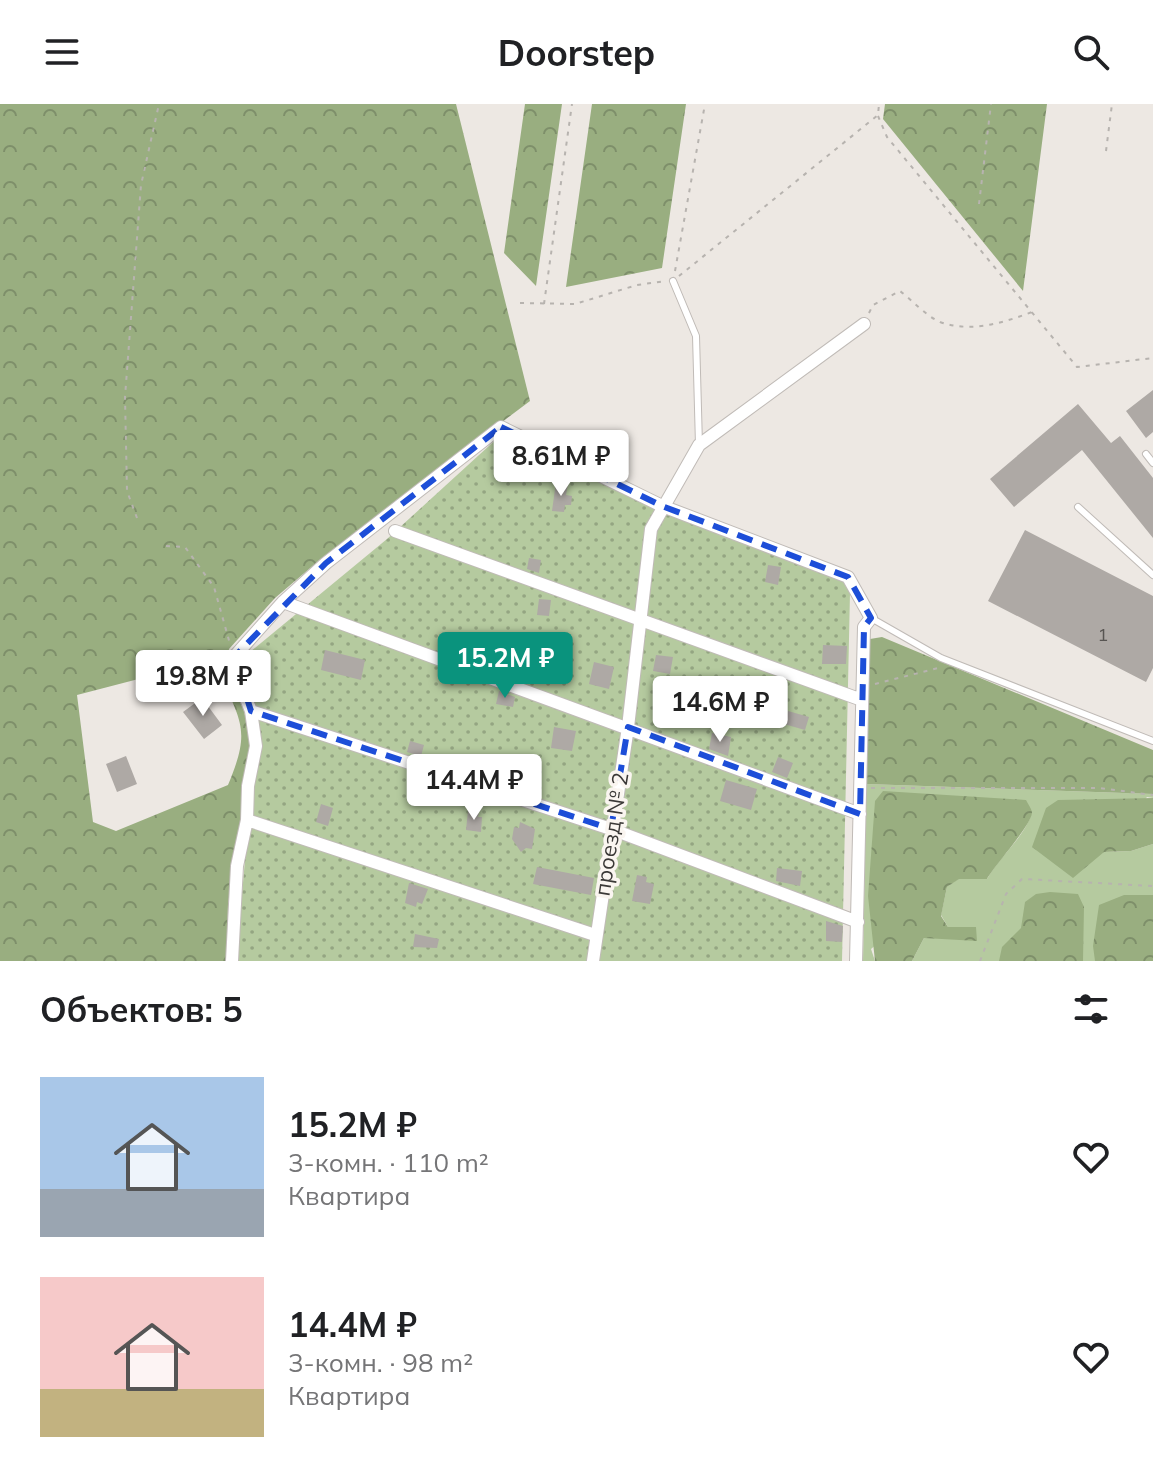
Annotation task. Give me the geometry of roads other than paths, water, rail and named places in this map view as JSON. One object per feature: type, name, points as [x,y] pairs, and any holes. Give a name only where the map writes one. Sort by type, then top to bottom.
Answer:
[{"type":"street","name":"проезд № 2","points":[[593,961],[628,727],[651,529],[699,445],[864,324]]},
{"type":"street","points":[[232,961],[237,866],[247,820],[248,786],[256,746],[251,711],[235,671],[234,657],[283,602],[326,563],[501,427],[662,506],[848,577],[871,618],[864,627],[856,961]]},
{"type":"street","points":[[395,531],[862,694]]},
{"type":"street","points":[[283,602],[860,814]]},
{"type":"street","points":[[251,711],[611,829],[858,922]]},
{"type":"street","points":[[247,820],[595,935]]},
{"type":"lane","points":[[673,281],[696,336],[699,445]]},
{"type":"lane","points":[[1146,454],[1153,463]]},
{"type":"lane","points":[[1078,507],[1153,575]]},
{"type":"lane","points":[[871,618],[945,659],[1153,741]]}]
